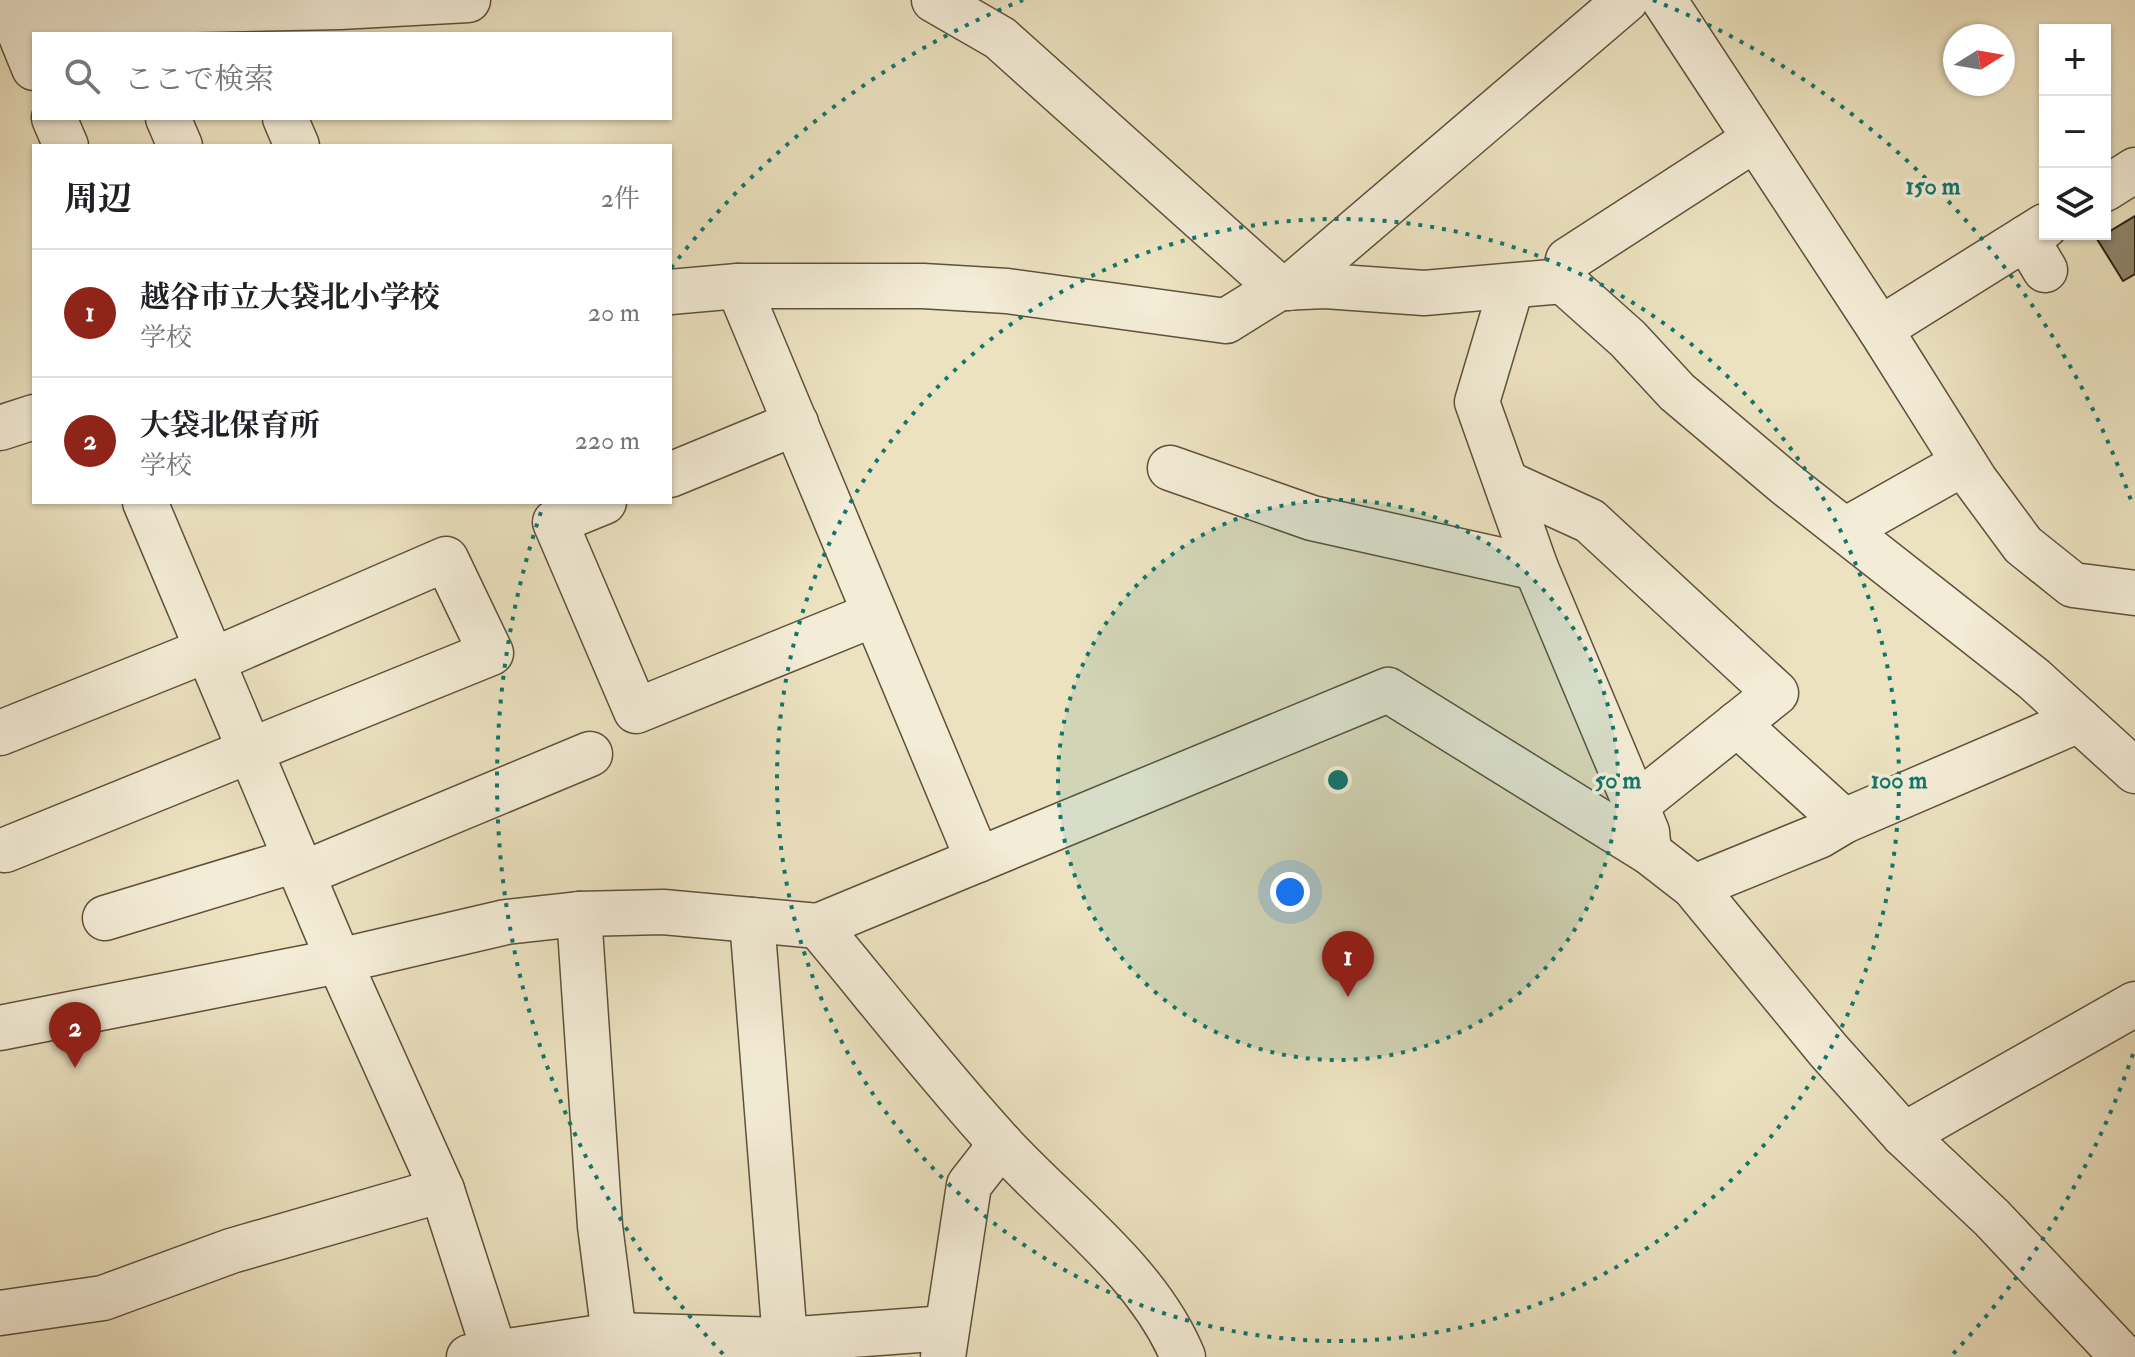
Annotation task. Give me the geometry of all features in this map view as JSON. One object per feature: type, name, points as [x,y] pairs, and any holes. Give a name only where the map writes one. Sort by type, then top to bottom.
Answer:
[{"type":"street","points":[[32,60],[20,10],[128,22],[235,12],[468,0]]},
{"type":"street","points":[[934,0],[1000,38],[1284,288],[1325,286],[1424,293],[1511,288],[1563,281],[1628,339],[1677,392],[2034,679],[2135,771]]},
{"type":"street","points":[[672,292],[738,286],[923,286],[1007,291],[1226,321],[1284,288],[1626,0]]},
{"type":"street","points":[[1664,0],[1964,463],[2023,545],[2073,585],[2135,593]]},
{"type":"street","points":[[55,120],[65,144]]},
{"type":"street","points":[[169,120],[179,144]]},
{"type":"street","points":[[286,120],[296,144]]},
{"type":"street","points":[[1563,281],[1568,260],[1755,139]]},
{"type":"street","points":[[2111,185],[2135,170]]},
{"type":"street","points":[[1880,329],[2039,245]]},
{"type":"street","points":[[738,286],[978,860]]},
{"type":"street","points":[[1511,288],[1477,402],[1509,484],[1536,568],[1647,832],[1649,852]]},
{"type":"street","points":[[0,428],[32,418]]},
{"type":"street","points":[[672,474],[796,423]]},
{"type":"street","points":[[1845,530],[1964,463]]},
{"type":"street","points":[[1170,468],[1312,518],[1536,568]]},
{"type":"street","points":[[1509,484],[1590,521],[1776,693],[1636,805]]},
{"type":"street","points":[[146,504],[339,961],[442,1190],[487,1356],[614,1335],[944,1342],[969,1185],[1001,1144]]},
{"type":"street","points":[[599,504],[555,522],[636,711],[875,614]]},
{"type":"street","points":[[0,733],[209,655],[446,559],[491,653],[5,850]]},
{"type":"street","points":[[0,1028],[339,961],[506,922],[579,914],[663,912],[818,926],[1388,690],[1649,852],[1694,887],[1828,1050],[1904,1135],[1992,1218],[2123,1357]]},
{"type":"street","points":[[1694,887],[1819,836],[1844,821],[2079,720]]},
{"type":"street","points":[[1737,724],[1844,821]]},
{"type":"street","points":[[105,918],[299,867],[590,754]]},
{"type":"street","points":[[579,914],[600,1226],[614,1335]]},
{"type":"street","points":[[752,920],[785,1340]]},
{"type":"street","points":[[818,926],[1001,1144],[1137,1283],[1169,1324],[1183,1357]]},
{"type":"street","points":[[1904,1135],[2135,1004]]},
{"type":"street","points":[[0,1313],[103,1298],[231,1251],[442,1190]]},
{"type":"building","points":[[2135,216],[2135,274],[2123,281],[2098,240],[2111,240],[2111,231]]},
{"type":"place","name":"越谷市立大袋北小学校","points":[[1348,997]]},
{"type":"place","name":"大袋北保育所","points":[[75,1068]]}]
